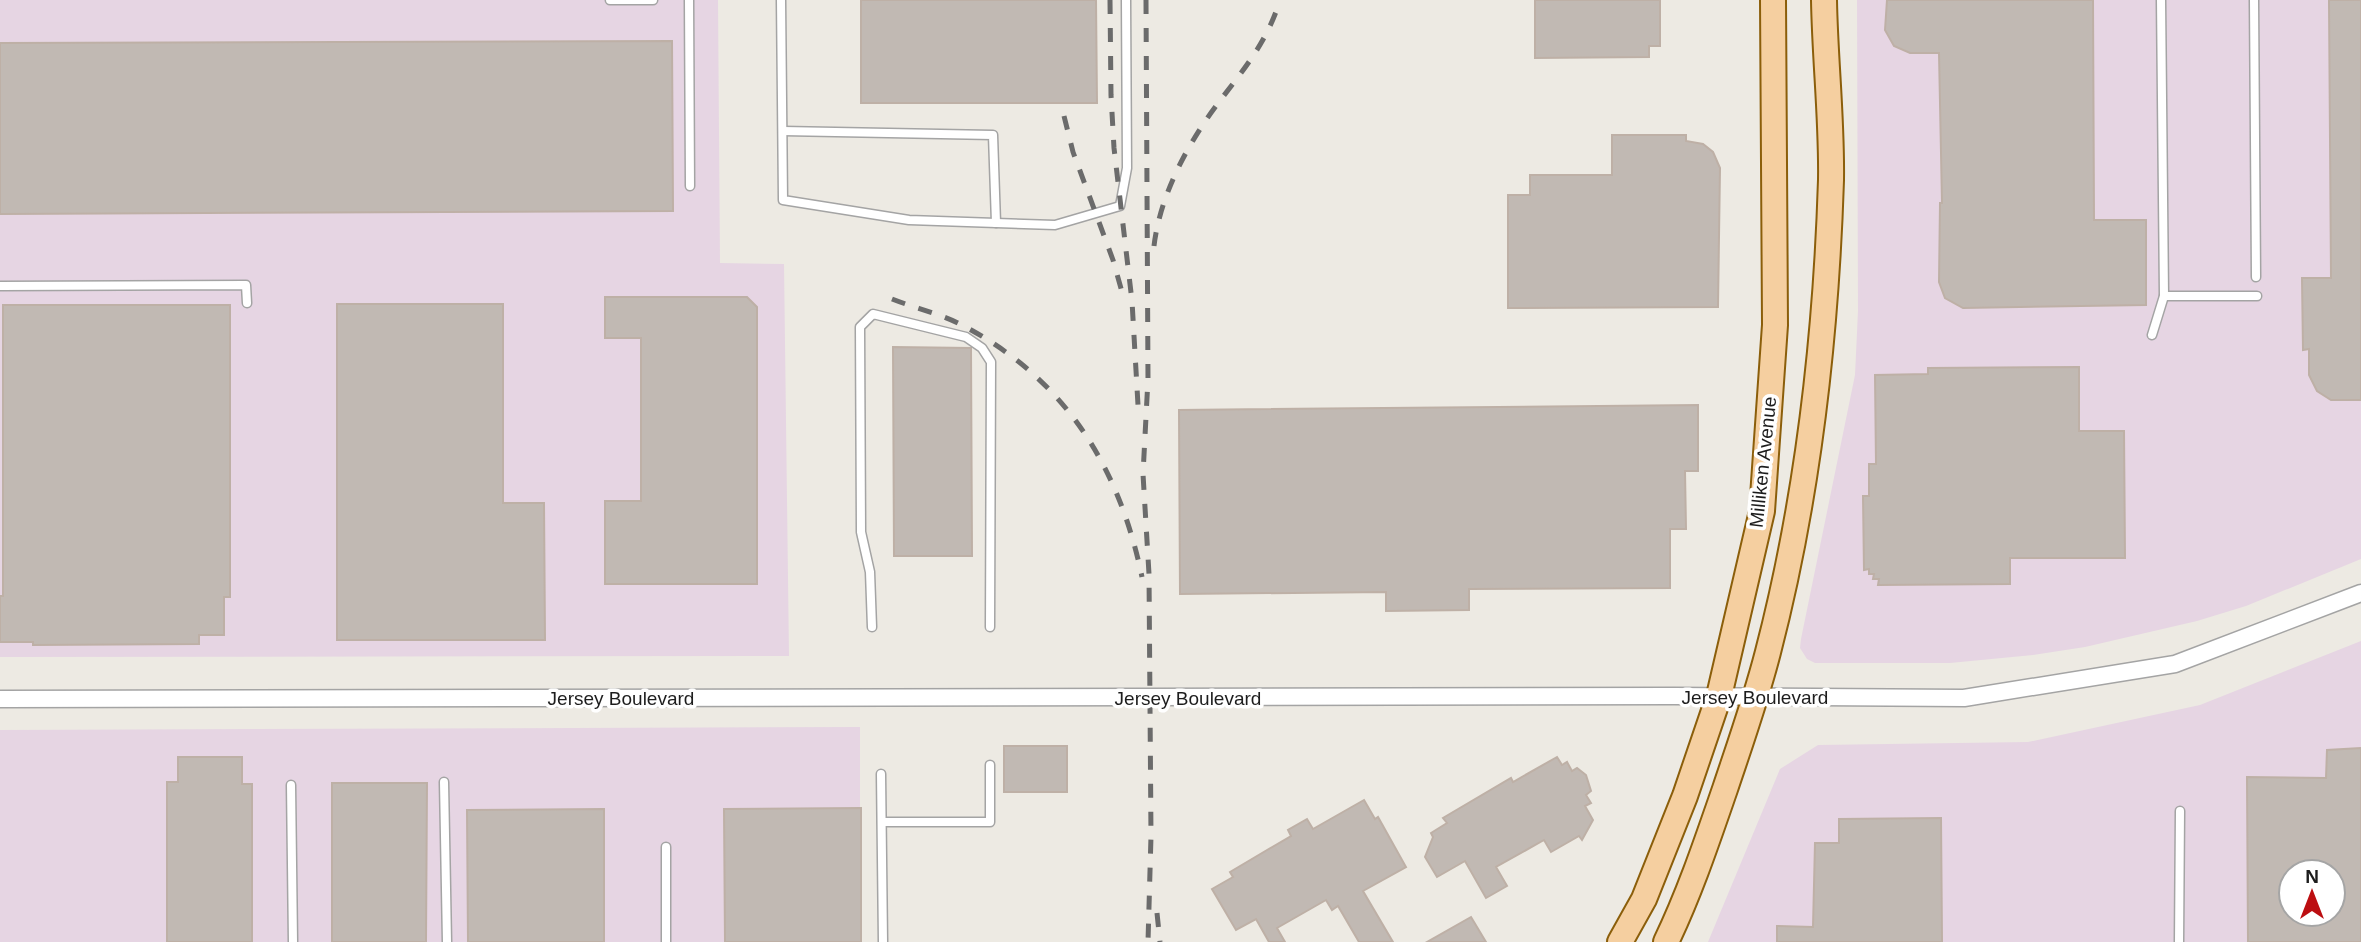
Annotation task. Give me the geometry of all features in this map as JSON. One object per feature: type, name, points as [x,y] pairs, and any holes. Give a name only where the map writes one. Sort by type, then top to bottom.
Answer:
[{"type":"main road","name":"Milliken Avenue","points":[[1620,942],[1644,899],[1685,796],[1719,696],[1762,511],[1775,325],[1773,0]]},
{"type":"main road","name":"Milliken Avenue","points":[[1666,942],[1687,897],[1756,696],[1793,545],[1819,370],[1825,290],[1831,177],[1825,0]]},
{"type":"street","name":"Jersey Boulevard","points":[[0,699],[1719,696],[1964,698],[2175,664],[2361,593]]},
{"type":"lane","points":[[610,1],[653,0]]},
{"type":"lane","points":[[689,0],[690,186]]},
{"type":"lane","points":[[781,0],[783,200],[909,220],[1055,225],[1120,206],[1127,168],[1126,0]]},
{"type":"lane","points":[[2152,335],[2164,296],[2161,0]]},
{"type":"lane","points":[[2253,0],[2256,277]]},
{"type":"lane","points":[[783,131],[993,135],[996,223]]},
{"type":"lane","points":[[0,286],[246,285],[247,303]]},
{"type":"lane","points":[[2164,296],[2257,296]]},
{"type":"lane","points":[[872,627],[870,572],[861,532],[860,327],[873,314],[966,337],[982,348],[991,362],[990,627]]},
{"type":"lane","points":[[882,822],[990,822],[990,765]]},
{"type":"lane","points":[[881,774],[883,942]]},
{"type":"lane","points":[[444,782],[447,942]]},
{"type":"lane","points":[[291,785],[293,942]]},
{"type":"lane","points":[[2179,942],[2180,811]]},
{"type":"lane","points":[[666,847],[666,942]]},
{"type":"shaded area","points":[[0,0],[718,0],[720,263],[784,264],[789,656],[0,657]]},
{"type":"shaded area","points":[[1857,0],[2361,0],[2361,559],[2246,606],[2197,621],[2085,647],[1950,663],[1815,663],[1807,659],[1800,648],[1801,639],[1855,375],[1858,311]]},
{"type":"shaded area","points":[[2361,641],[2361,942],[1708,942],[1780,769],[1818,745],[2028,742],[2200,705]]},
{"type":"shaded area","points":[[860,727],[860,942],[0,942],[0,730]]},
{"type":"building","points":[[861,0],[1096,0],[1097,103],[861,103]]},
{"type":"building","points":[[1535,0],[1660,0],[1660,46],[1649,46],[1649,57],[1535,58]]},
{"type":"building","points":[[1887,0],[2093,0],[2094,220],[2146,220],[2146,305],[1963,308],[1945,298],[1939,282],[1942,203],[1939,53],[1910,53],[1894,46],[1885,30]]},
{"type":"building","points":[[2329,0],[2361,0],[2361,400],[2331,400],[2317,391],[2309,375],[2309,349],[2303,350],[2302,278],[2331,278]]},
{"type":"building","points":[[672,41],[673,211],[0,214],[0,43]]},
{"type":"building","points":[[1612,135],[1686,135],[1686,141],[1703,144],[1713,152],[1720,168],[1718,307],[1508,308],[1508,195],[1530,195],[1530,175],[1612,175]]},
{"type":"building","points":[[605,297],[747,297],[757,307],[757,584],[605,584],[605,501],[641,501],[641,338],[605,338]]},
{"type":"building","points":[[337,304],[503,304],[503,503],[544,503],[545,640],[337,640]]},
{"type":"building","points":[[3,305],[230,305],[230,597],[224,597],[224,635],[199,635],[199,644],[33,645],[33,642],[0,642],[0,596],[3,596]]},
{"type":"building","points":[[893,347],[971,348],[972,556],[894,556]]},
{"type":"building","points":[[2079,367],[2079,431],[2124,431],[2125,558],[2010,558],[2010,584],[1878,585],[1879,579],[1873,579],[1874,574],[1869,574],[1869,569],[1864,570],[1863,496],[1869,496],[1869,464],[1876,464],[1875,375],[1928,374],[1928,368]]},
{"type":"building","points":[[1698,405],[1698,471],[1685,471],[1686,529],[1670,529],[1670,588],[1469,589],[1469,610],[1386,611],[1386,592],[1180,594],[1179,410]]},
{"type":"building","points":[[1004,746],[1067,746],[1067,792],[1004,792]]},
{"type":"building","points":[[2361,748],[2361,942],[2248,942],[2247,777],[2326,778],[2327,750]]},
{"type":"building","points":[[178,757],[242,757],[242,784],[252,784],[252,942],[167,942],[167,782],[178,782]]},
{"type":"building","points":[[1557,757],[1562,765],[1567,762],[1572,771],[1577,768],[1586,775],[1591,791],[1586,795],[1591,803],[1585,806],[1593,820],[1582,840],[1579,836],[1551,852],[1544,840],[1496,867],[1507,886],[1486,898],[1465,861],[1437,877],[1425,857],[1433,837],[1431,833],[1447,823],[1443,818],[1511,778],[1513,782]]},
{"type":"building","points":[[332,783],[427,783],[426,942],[332,942]]},
{"type":"building","points":[[1364,800],[1375,819],[1378,817],[1406,867],[1363,891],[1393,942],[1359,942],[1338,906],[1332,910],[1326,900],[1277,928],[1285,942],[1269,942],[1256,919],[1236,930],[1212,889],[1233,877],[1230,872],[1291,836],[1288,830],[1307,819],[1313,829]]},
{"type":"building","points":[[861,808],[861,942],[725,942],[724,809]]},
{"type":"building","points":[[604,809],[604,942],[468,942],[467,810]]},
{"type":"building","points":[[1941,818],[1942,942],[1777,942],[1777,926],[1813,927],[1815,843],[1839,843],[1839,819]]},
{"type":"building","points":[[1471,917],[1486,942],[1427,942]]},
{"type":"railway","points":[[1110,0],[1114,148],[1132,301],[1138,405]]},
{"type":"railway","points":[[1146,0],[1148,379],[1143,474],[1149,574],[1151,836],[1148,942]]},
{"type":"railway","points":[[1154,246],[1161,214],[1179,166],[1204,123],[1257,50],[1280,0]]},
{"type":"railway","points":[[1064,116],[1073,152],[1113,260],[1124,299]]},
{"type":"railway","points":[[892,299],[962,325],[998,347],[1058,399],[1082,430],[1119,498],[1142,577]]},
{"type":"railway","points":[[1157,913],[1160,942]]}]
